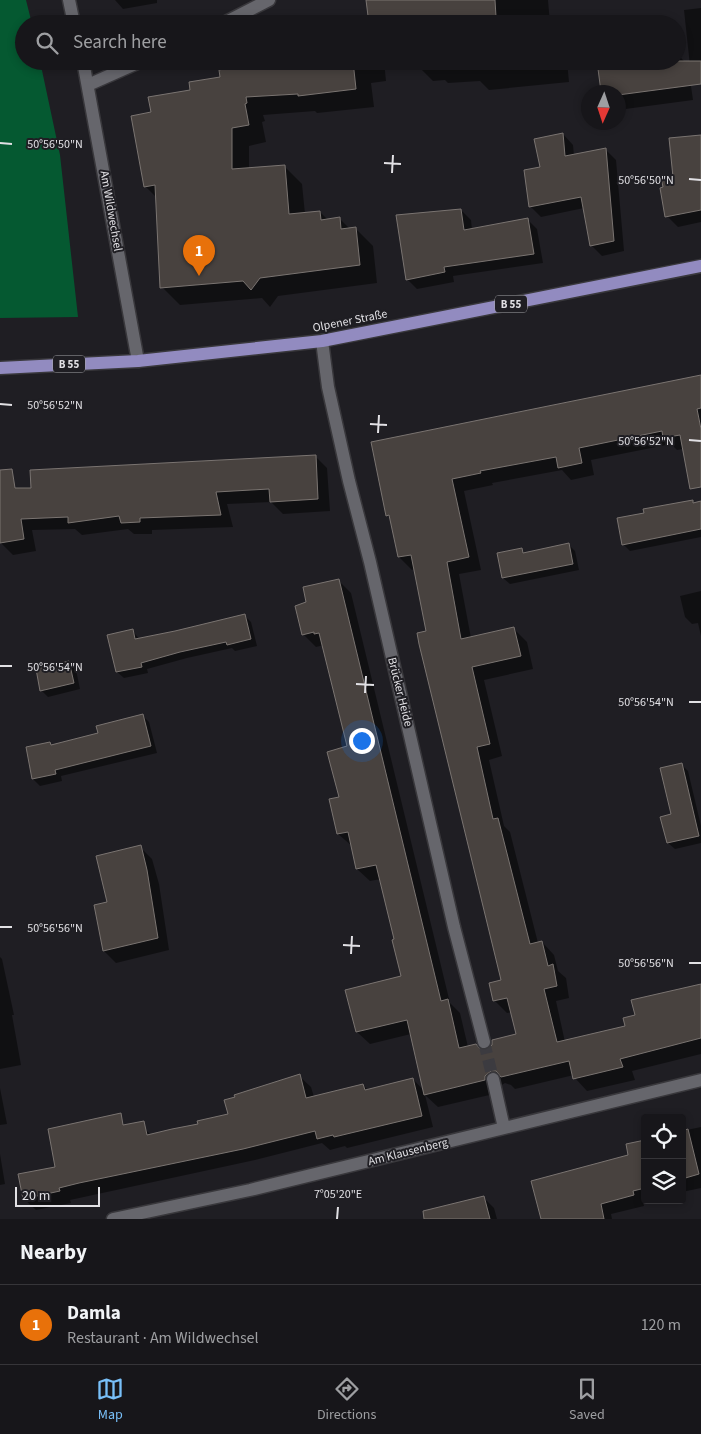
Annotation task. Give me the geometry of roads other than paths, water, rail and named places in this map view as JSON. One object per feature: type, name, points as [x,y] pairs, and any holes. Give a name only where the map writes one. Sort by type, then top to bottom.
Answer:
[{"type":"main road","name":"Olpener Straße","points":[[0,368],[138,361],[322,342],[701,266]]},
{"type":"street","points":[[69,0],[72,15]]},
{"type":"street","points":[[240,15],[269,0]]},
{"type":"street","name":"Am Wildwechsel","points":[[85,70],[138,361]]},
{"type":"street","points":[[88,85],[122,70]]},
{"type":"street","name":"Brücker Heide","points":[[322,342],[328,387],[349,481],[370,562],[454,927],[484,1042]]},
{"type":"street","points":[[493,1078],[504,1128]]},
{"type":"street","name":"Am Klausenberg","points":[[113,1219],[250,1190],[701,1080]]},
{"type":"tunnel","points":[[484,1042],[493,1079]]},
{"type":"place","name":"Damla","points":[[199,276]]}]
